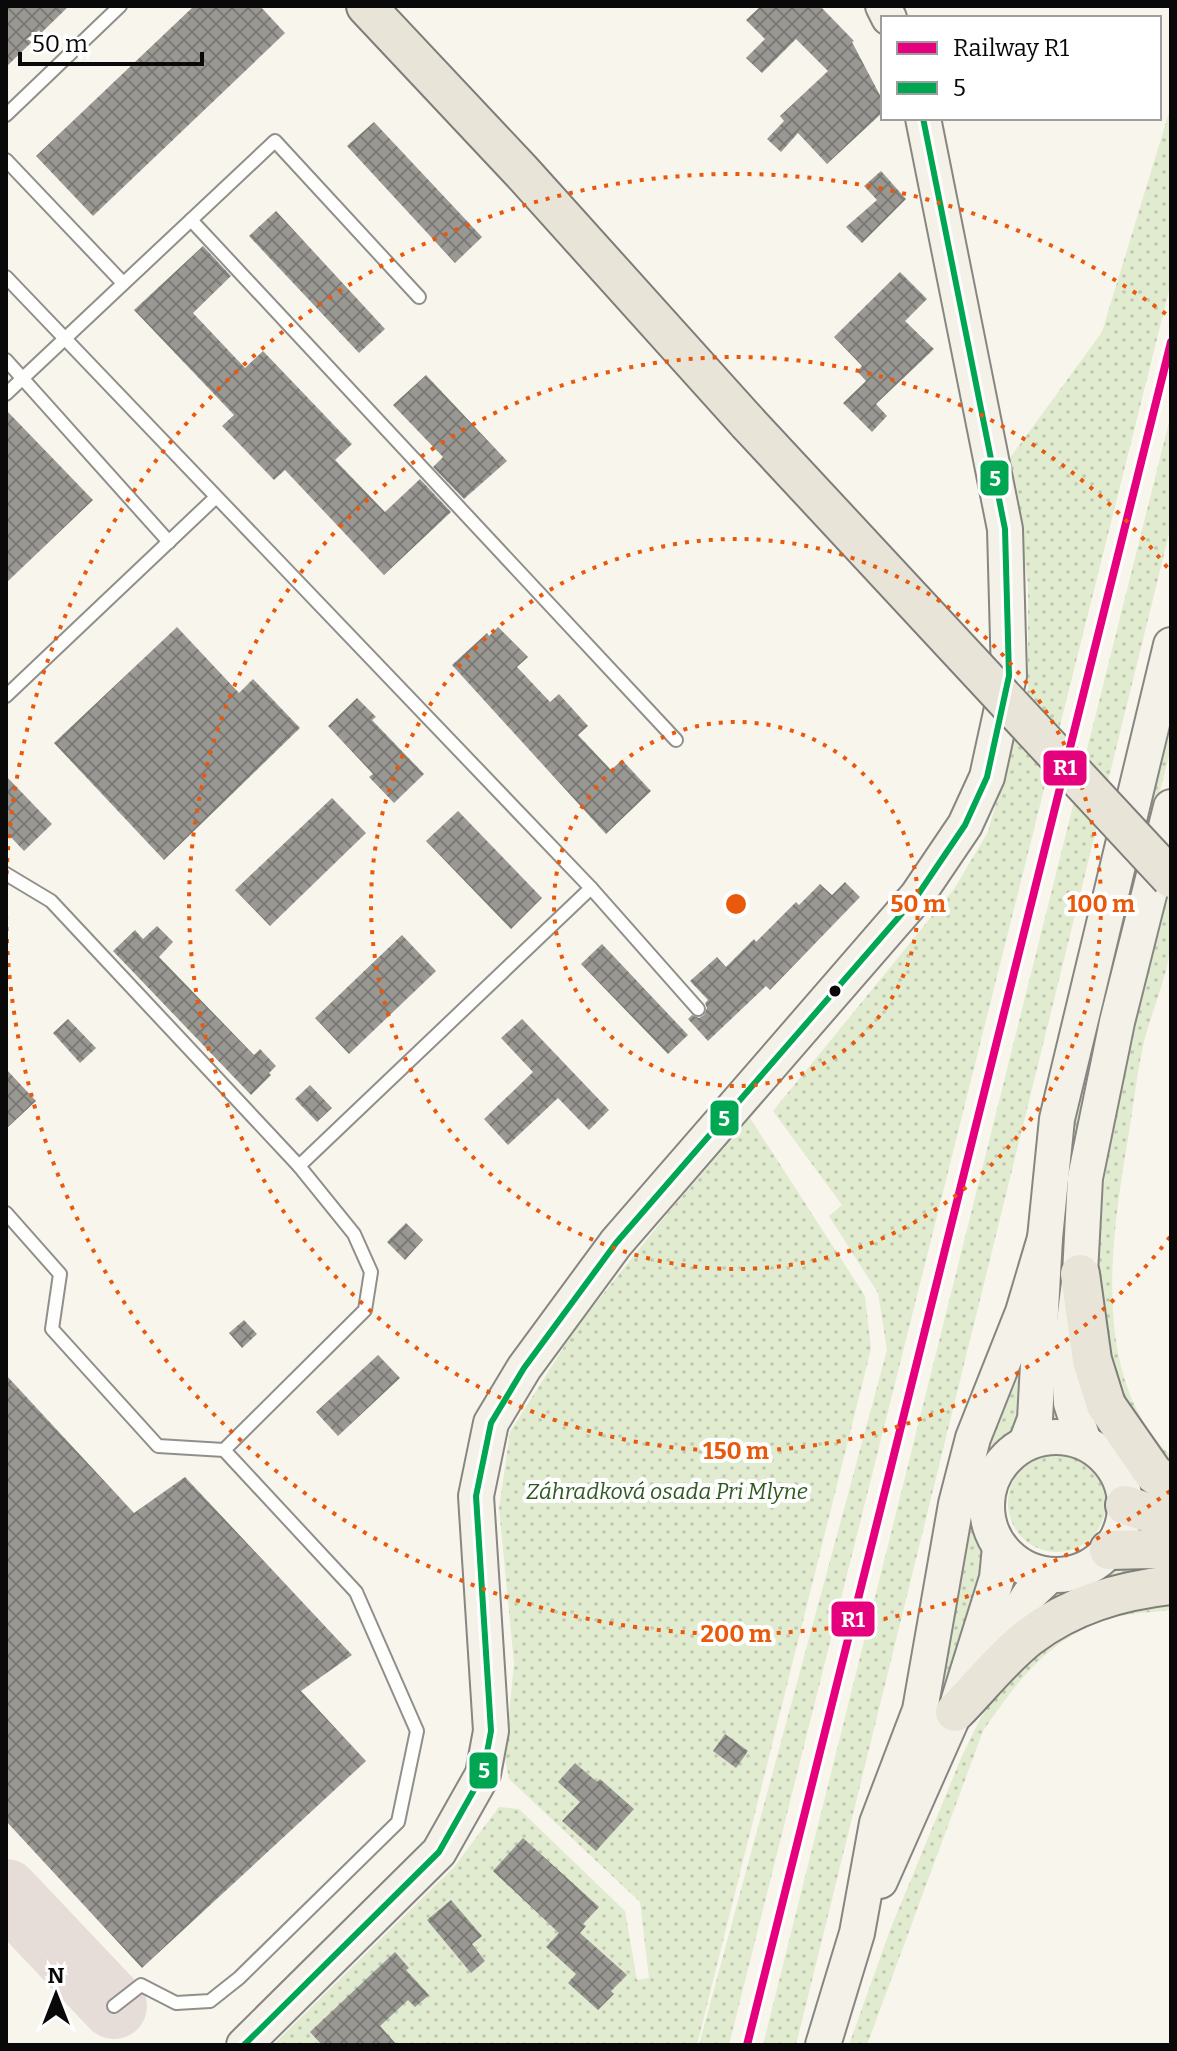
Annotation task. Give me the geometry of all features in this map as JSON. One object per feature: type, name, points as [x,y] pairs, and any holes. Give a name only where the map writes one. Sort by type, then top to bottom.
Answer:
[{"type":"main road","points":[[366,6],[1171,878]]},
{"type":"main road","points":[[244,2045],[439,1852],[483,1774],[491,1731],[476,1496],[491,1423],[524,1368],[616,1243],[917,896],[965,825],[987,777],[1009,676],[1005,529],[923,120]]},
{"type":"main road","points":[[1026,1443],[1035,1419],[1045,1238],[1057,1119],[1171,645]]},
{"type":"main road","points":[[1084,1442],[1071,1403],[1069,1362],[1080,1274],[1085,1178],[1117,1022],[1171,807]]},
{"type":"main road","points":[[823,2045],[857,1933],[877,1823],[920,1710],[956,1504],[973,1438],[1023,1312],[1045,1238]]},
{"type":"main road","points":[[1080,1274],[1092,1360],[1106,1405],[1154,1474],[1171,1485]]},
{"type":"main road","points":[[1055,1436],[1084,1442],[1101,1453],[1114,1468],[1122,1486],[1125,1505],[1121,1529],[1109,1550],[1083,1569],[1050,1575],[1022,1567],[1000,1547],[988,1520],[988,1489],[1002,1462],[1026,1443],[1055,1436]]},
{"type":"main road","points":[[1125,1505],[1147,1515],[1171,1520]]},
{"type":"main road","points":[[857,1933],[955,1712],[997,1578],[1000,1547]]},
{"type":"main road","points":[[1109,1550],[1153,1549],[1171,1552]]},
{"type":"main road","points":[[955,1712],[1030,1594],[1050,1575]]},
{"type":"main road","points":[[955,1712],[1026,1639],[1059,1616],[1100,1598],[1171,1585]]},
{"type":"lane","points":[[6,115],[120,6]]},
{"type":"lane","points":[[6,394],[275,141],[419,297]]},
{"type":"lane","points":[[6,160],[123,283]]},
{"type":"lane","points":[[191,220],[676,740]]},
{"type":"lane","points":[[6,277],[591,888],[698,1009]]},
{"type":"lane","points":[[6,360],[169,542]]},
{"type":"lane","points":[[6,696],[215,498]]},
{"type":"lane","points":[[6,874],[51,901],[299,1166],[354,1234],[371,1272],[365,1310],[224,1450]]},
{"type":"lane","points":[[299,1166],[591,888]]},
{"type":"lane","points":[[7,1217],[60,1274],[52,1329],[158,1446],[224,1450],[356,1592],[417,1731],[398,1822],[239,1978],[210,2001],[176,2003],[141,1985],[114,2006]]},
{"type":"green space","points":[[1171,106],[1171,283],[729,2045],[699,2045],[887,1350],[878,1293],[829,1216],[842,1205],[773,1111],[954,889],[988,832],[1028,690],[1028,584],[1010,458],[1102,332]]},
{"type":"green space","points":[[1171,414],[1171,526],[796,2045],[763,2045]]},
{"type":"green space","points":[[1171,708],[1171,749],[1133,891],[1066,1426],[1043,1427],[1067,1167],[1095,1009]]},
{"type":"green space","points":[[1171,882],[1169,955],[1137,1076],[1117,1215],[1112,1303],[1117,1345],[1127,1386],[1145,1423],[1171,1456],[1171,1470],[1127,1418],[1099,1330],[1096,1248],[1124,1058]]},
{"type":"green space","name":"Záhradková osada Pri Mlyne","points":[[750,1118],[865,1296],[871,1349],[697,2045],[273,2045],[454,1867],[499,1807],[519,1809],[625,1911],[637,1980],[649,1978],[640,1902],[509,1779],[505,1758],[514,1663],[499,1508],[510,1432],[576,1328],[668,1213]]},
{"type":"green space","points":[[1028,1329],[1024,1418],[1013,1435],[989,1457],[973,1500],[974,1526],[984,1549],[985,1583],[962,1643],[932,1706],[965,1510]]},
{"type":"green space","points":[[1057,1454],[1076,1458],[1092,1468],[1102,1484],[1106,1503],[1102,1522],[1092,1538],[1076,1548],[1057,1552],[1038,1548],[1022,1538],[1012,1522],[1008,1503],[1012,1484],[1022,1468],[1038,1458]]},
{"type":"green space","points":[[1129,1560],[1171,1564],[1028,1626],[1042,1594]]},
{"type":"green space","points":[[1171,1597],[1171,1610],[1116,1617],[1073,1635],[1039,1661],[996,1712],[983,1731],[867,2045],[849,2045],[890,1930],[962,1756],[1006,1678],[1061,1629]]},
{"type":"building","points":[[6,6],[69,6],[6,67]]},
{"type":"building","points":[[194,6],[260,6],[285,33],[93,216],[36,156]]},
{"type":"building","points":[[761,6],[820,6],[854,41],[881,97],[881,114],[827,164],[798,133],[781,152],[767,139],[784,121],[780,116],[828,71],[796,39],[762,73],[746,58],[765,39],[746,20]]},
{"type":"building","points":[[374,122],[482,237],[455,263],[347,146]]},
{"type":"building","points":[[881,171],[906,199],[862,243],[846,227],[877,200],[864,186]]},
{"type":"building","points":[[276,211],[385,329],[359,353],[249,236]]},
{"type":"building","points":[[203,246],[231,276],[193,313],[245,368],[263,351],[352,444],[335,460],[385,512],[420,479],[451,512],[384,575],[285,470],[274,480],[222,426],[234,415],[134,310]]},
{"type":"building","points":[[900,272],[927,299],[905,321],[934,349],[876,404],[887,416],[872,432],[843,403],[866,381],[857,371],[862,366],[834,337]]},
{"type":"building","points":[[426,375],[507,461],[464,499],[433,467],[443,457],[393,405]]},
{"type":"building","points":[[6,410],[93,500],[6,583]]},
{"type":"building","points":[[177,627],[239,693],[253,679],[300,728],[164,860],[54,743]]},
{"type":"building","points":[[498,627],[528,657],[517,667],[550,702],[559,694],[588,726],[578,735],[611,770],[622,760],[651,791],[606,834],[452,665]]},
{"type":"building","points":[[357,698],[376,717],[372,720],[424,774],[394,803],[369,777],[373,774],[328,726]]},
{"type":"building","points":[[6,776],[52,824],[24,851],[6,832]]},
{"type":"building","points":[[332,798],[366,833],[270,926],[235,890]]},
{"type":"building","points":[[458,811],[542,898],[511,929],[426,841]]},
{"type":"building","points":[[845,882],[860,897],[770,990],[766,986],[708,1041],[688,1019],[692,1015],[699,1018],[704,1015],[708,1000],[690,981],[717,957],[726,967],[754,939],[756,942],[796,902],[799,905],[820,884],[832,895]]},
{"type":"building","points":[[157,926],[173,942],[159,957],[254,1055],[260,1049],[276,1066],[251,1095],[113,951],[135,930],[143,939]]},
{"type":"building","points":[[402,935],[436,971],[349,1054],[315,1018]]},
{"type":"building","points":[[602,944],[688,1035],[668,1054],[581,964]]},
{"type":"building","points":[[68,1019],[96,1048],[80,1063],[53,1033]]},
{"type":"building","points":[[522,1019],[609,1110],[589,1130],[558,1098],[508,1145],[484,1119],[533,1072],[501,1038]]},
{"type":"building","points":[[6,1069],[36,1101],[6,1129]]},
{"type":"building","points":[[310,1085],[332,1108],[317,1122],[295,1099]]},
{"type":"building","points":[[406,1223],[423,1240],[405,1260],[387,1242]]},
{"type":"building","points":[[244,1320],[257,1334],[242,1348],[229,1333]]},
{"type":"building","points":[[378,1355],[400,1378],[338,1436],[316,1412]]},
{"type":"building","points":[[6,1375],[134,1513],[185,1477],[352,1655],[301,1691],[366,1761],[142,1968],[6,1821]]},
{"type":"building","points":[[725,1734],[748,1751],[736,1768],[713,1751]]},
{"type":"building","points":[[575,1763],[597,1782],[600,1779],[634,1809],[596,1851],[562,1821],[580,1802],[558,1782]]},
{"type":"building","points":[[523,1838],[599,1907],[583,1924],[586,1926],[580,1933],[627,1975],[598,2010],[568,1983],[576,1974],[546,1947],[559,1933],[493,1871]]},
{"type":"building","points":[[451,1900],[482,1936],[472,1944],[485,1961],[471,1973],[427,1920]]},
{"type":"building","points":[[395,1952],[409,1968],[406,1970],[429,1995],[415,2007],[408,2000],[380,2026],[397,2045],[322,2045],[310,2032]]},
{"type":"taxiway","points":[[6,1892],[114,2006]]},
{"type":"rail line","name":"R1","points":[[747,2045],[1171,342]]},
{"type":"transit line","name":"5","points":[[244,2045],[439,1852],[483,1774],[491,1731],[476,1496],[491,1423],[524,1368],[616,1243],[917,896],[965,825],[987,777],[1009,676],[1005,529],[923,120]]}]
